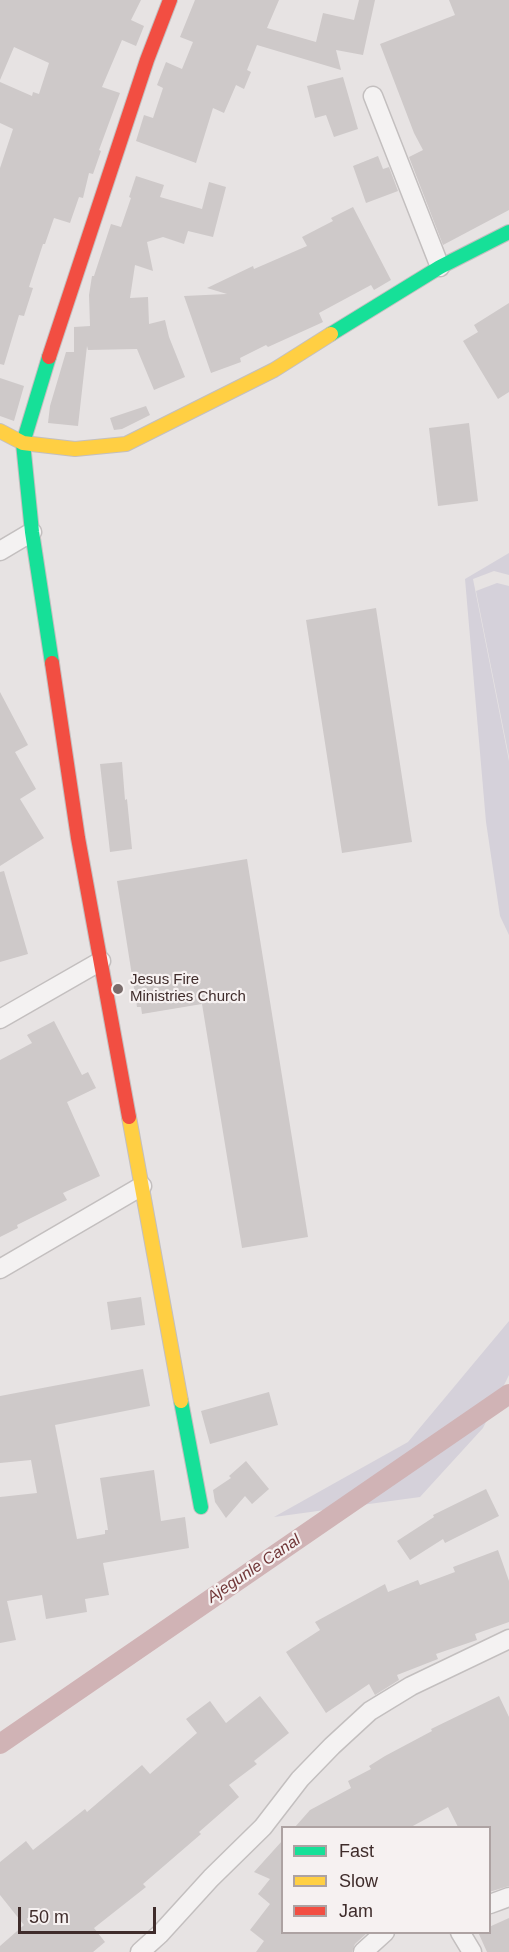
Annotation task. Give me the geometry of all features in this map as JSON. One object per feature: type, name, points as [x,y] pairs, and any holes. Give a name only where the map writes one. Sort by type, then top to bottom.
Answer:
[{"type":"street","points":[[170,0],[147,60],[62,313],[23,443],[32,532],[78,838],[201,1507]]},
{"type":"street","points":[[374,96],[440,267]]},
{"type":"street","points":[[0,431],[23,443],[75,449],[126,444],[274,370],[440,267],[509,232]]},
{"type":"street","points":[[0,551],[32,532]]},
{"type":"street","points":[[0,1019],[101,961]]},
{"type":"street","points":[[0,1269],[142,1186]]},
{"type":"street","points":[[140,1952],[263,1827],[308,1771],[370,1711],[411,1686],[509,1639]]},
{"type":"street","points":[[491,1903],[509,1897]]},
{"type":"street","points":[[363,1952],[383,1934]]},
{"type":"street","points":[[461,1934],[472,1952]]},
{"type":"shaded area","points":[[509,553],[509,575],[494,571],[473,579],[509,761],[509,935],[500,916],[486,822],[465,579]]},
{"type":"shaded area","points":[[497,583],[509,586],[509,757],[476,591]]},
{"type":"shaded area","points":[[509,1321],[509,1375],[483,1428],[420,1497],[274,1517],[408,1442]]},
{"type":"building","points":[[0,0],[141,0],[131,20],[144,26],[136,46],[122,40],[102,87],[120,93],[99,150],[101,151],[93,174],[89,173],[83,198],[79,197],[70,223],[54,218],[29,287],[33,288],[24,316],[19,315],[4,365],[0,364],[0,168],[13,129],[0,123],[0,82],[32,96],[33,92],[39,94],[49,63],[14,47],[0,80]]},
{"type":"building","points":[[195,0],[279,0],[267,28],[316,42],[323,13],[354,20],[359,0],[375,0],[363,55],[336,50],[341,70],[257,45],[247,70],[251,72],[244,89],[236,85],[224,113],[213,108],[196,163],[136,141],[144,115],[153,118],[163,88],[157,85],[166,62],[182,69],[193,42],[180,37]]},
{"type":"building","points":[[449,0],[509,0],[509,210],[443,245],[409,157],[423,150],[414,133],[380,44],[455,15]]},
{"type":"building","points":[[343,77],[358,129],[334,137],[326,115],[315,118],[307,86]]},
{"type":"building","points":[[378,156],[383,169],[389,167],[398,191],[366,203],[353,166]]},
{"type":"building","points":[[136,176],[164,185],[160,197],[202,209],[209,182],[226,187],[213,237],[188,231],[184,244],[163,237],[147,242],[153,271],[135,265],[130,298],[148,297],[149,324],[165,320],[169,337],[185,377],[154,390],[137,349],[88,350],[87,346],[78,426],[48,423],[50,406],[66,352],[74,352],[74,327],[90,326],[89,295],[92,276],[94,276],[111,224],[121,227]]},
{"type":"building","points":[[353,207],[391,280],[374,290],[371,285],[319,313],[323,322],[268,347],[266,345],[240,358],[241,362],[211,373],[184,296],[227,294],[207,288],[253,266],[254,269],[307,246],[302,237],[333,221],[331,218]]},
{"type":"building","points":[[509,303],[509,392],[498,399],[463,341],[478,332],[474,325]]},
{"type":"building","points":[[0,378],[24,386],[14,421],[0,416]]},
{"type":"building","points":[[146,406],[150,415],[122,429],[114,430],[110,418]]},
{"type":"building","points":[[469,423],[478,501],[438,506],[429,428]]},
{"type":"building","points":[[376,608],[412,842],[342,853],[306,620]]},
{"type":"building","points":[[0,692],[28,745],[15,752],[36,789],[20,799],[44,838],[0,866]]},
{"type":"building","points":[[122,762],[132,849],[110,852],[100,764]]},
{"type":"building","points":[[247,859],[308,1237],[242,1248],[202,1004],[142,1014],[141,1007],[137,1007],[117,881]]},
{"type":"building","points":[[4,871],[28,954],[0,962],[0,872]]},
{"type":"building","points":[[54,1021],[82,1075],[88,1072],[96,1088],[67,1102],[100,1176],[63,1193],[67,1200],[17,1225],[18,1228],[0,1237],[0,1060],[32,1043],[27,1035]]},
{"type":"building","points":[[141,1297],[145,1325],[111,1330],[107,1302]]},
{"type":"building","points":[[143,1369],[150,1406],[55,1425],[77,1539],[105,1534],[105,1530],[108,1530],[100,1478],[154,1470],[161,1521],[185,1517],[189,1548],[103,1563],[109,1595],[85,1599],[87,1612],[46,1619],[42,1595],[7,1601],[16,1640],[0,1643],[0,1497],[37,1493],[31,1460],[0,1463],[0,1396]]},
{"type":"building","points":[[269,1392],[278,1425],[210,1444],[201,1411]]},
{"type":"building","points":[[246,1461],[269,1489],[252,1504],[245,1496],[226,1518],[215,1502],[213,1490],[231,1478],[229,1476]]},
{"type":"building","points":[[486,1489],[499,1516],[445,1543],[443,1539],[410,1560],[397,1541],[434,1517],[433,1515]]},
{"type":"building","points":[[498,1550],[509,1581],[509,1622],[475,1634],[477,1640],[436,1654],[438,1659],[397,1675],[399,1680],[375,1695],[369,1684],[326,1713],[286,1652],[320,1630],[315,1622],[385,1584],[388,1592],[418,1580],[420,1585],[455,1572],[453,1567]]},
{"type":"building","points":[[260,1696],[289,1733],[254,1761],[257,1764],[229,1785],[239,1797],[199,1832],[201,1834],[143,1884],[146,1887],[94,1928],[105,1942],[93,1952],[0,1952],[0,1946],[24,1925],[0,1895],[0,1862],[26,1841],[33,1850],[85,1809],[87,1812],[142,1765],[150,1774],[197,1733],[186,1719],[210,1701],[226,1723]]},
{"type":"building","points":[[499,1696],[509,1717],[509,1886],[491,1891],[491,1826],[458,1826],[448,1807],[413,1826],[296,1826],[310,1810],[351,1788],[348,1781],[371,1769],[369,1766],[385,1756],[432,1731],[431,1729]]},
{"type":"building","points":[[281,1842],[281,1934],[366,1934],[355,1944],[352,1952],[256,1952],[264,1941],[250,1930],[270,1904],[258,1894],[270,1879],[254,1872]]},
{"type":"building","points":[[509,1918],[509,1952],[487,1952],[479,1934],[491,1934],[491,1926]]},
{"type":"waterway","name":"Ajegunle Canal","points":[[0,1744],[509,1394]]},
{"type":"traffic: fast","points":[[331,334],[440,267],[509,232]]},
{"type":"traffic: fast","points":[[49,357],[23,443],[32,532],[52,663]]},
{"type":"traffic: fast","points":[[181,1401],[201,1507]]},
{"type":"traffic: slow","points":[[0,431],[23,443],[75,449],[126,444],[274,370],[331,334]]},
{"type":"traffic: slow","points":[[129,1117],[181,1401]]},
{"type":"traffic: jam","points":[[49,357],[147,60],[170,0]]},
{"type":"traffic: jam","points":[[52,663],[78,838],[129,1117]]},
{"type":"place","name":"Jesus Fire Ministries Church","points":[[118,989]]}]
